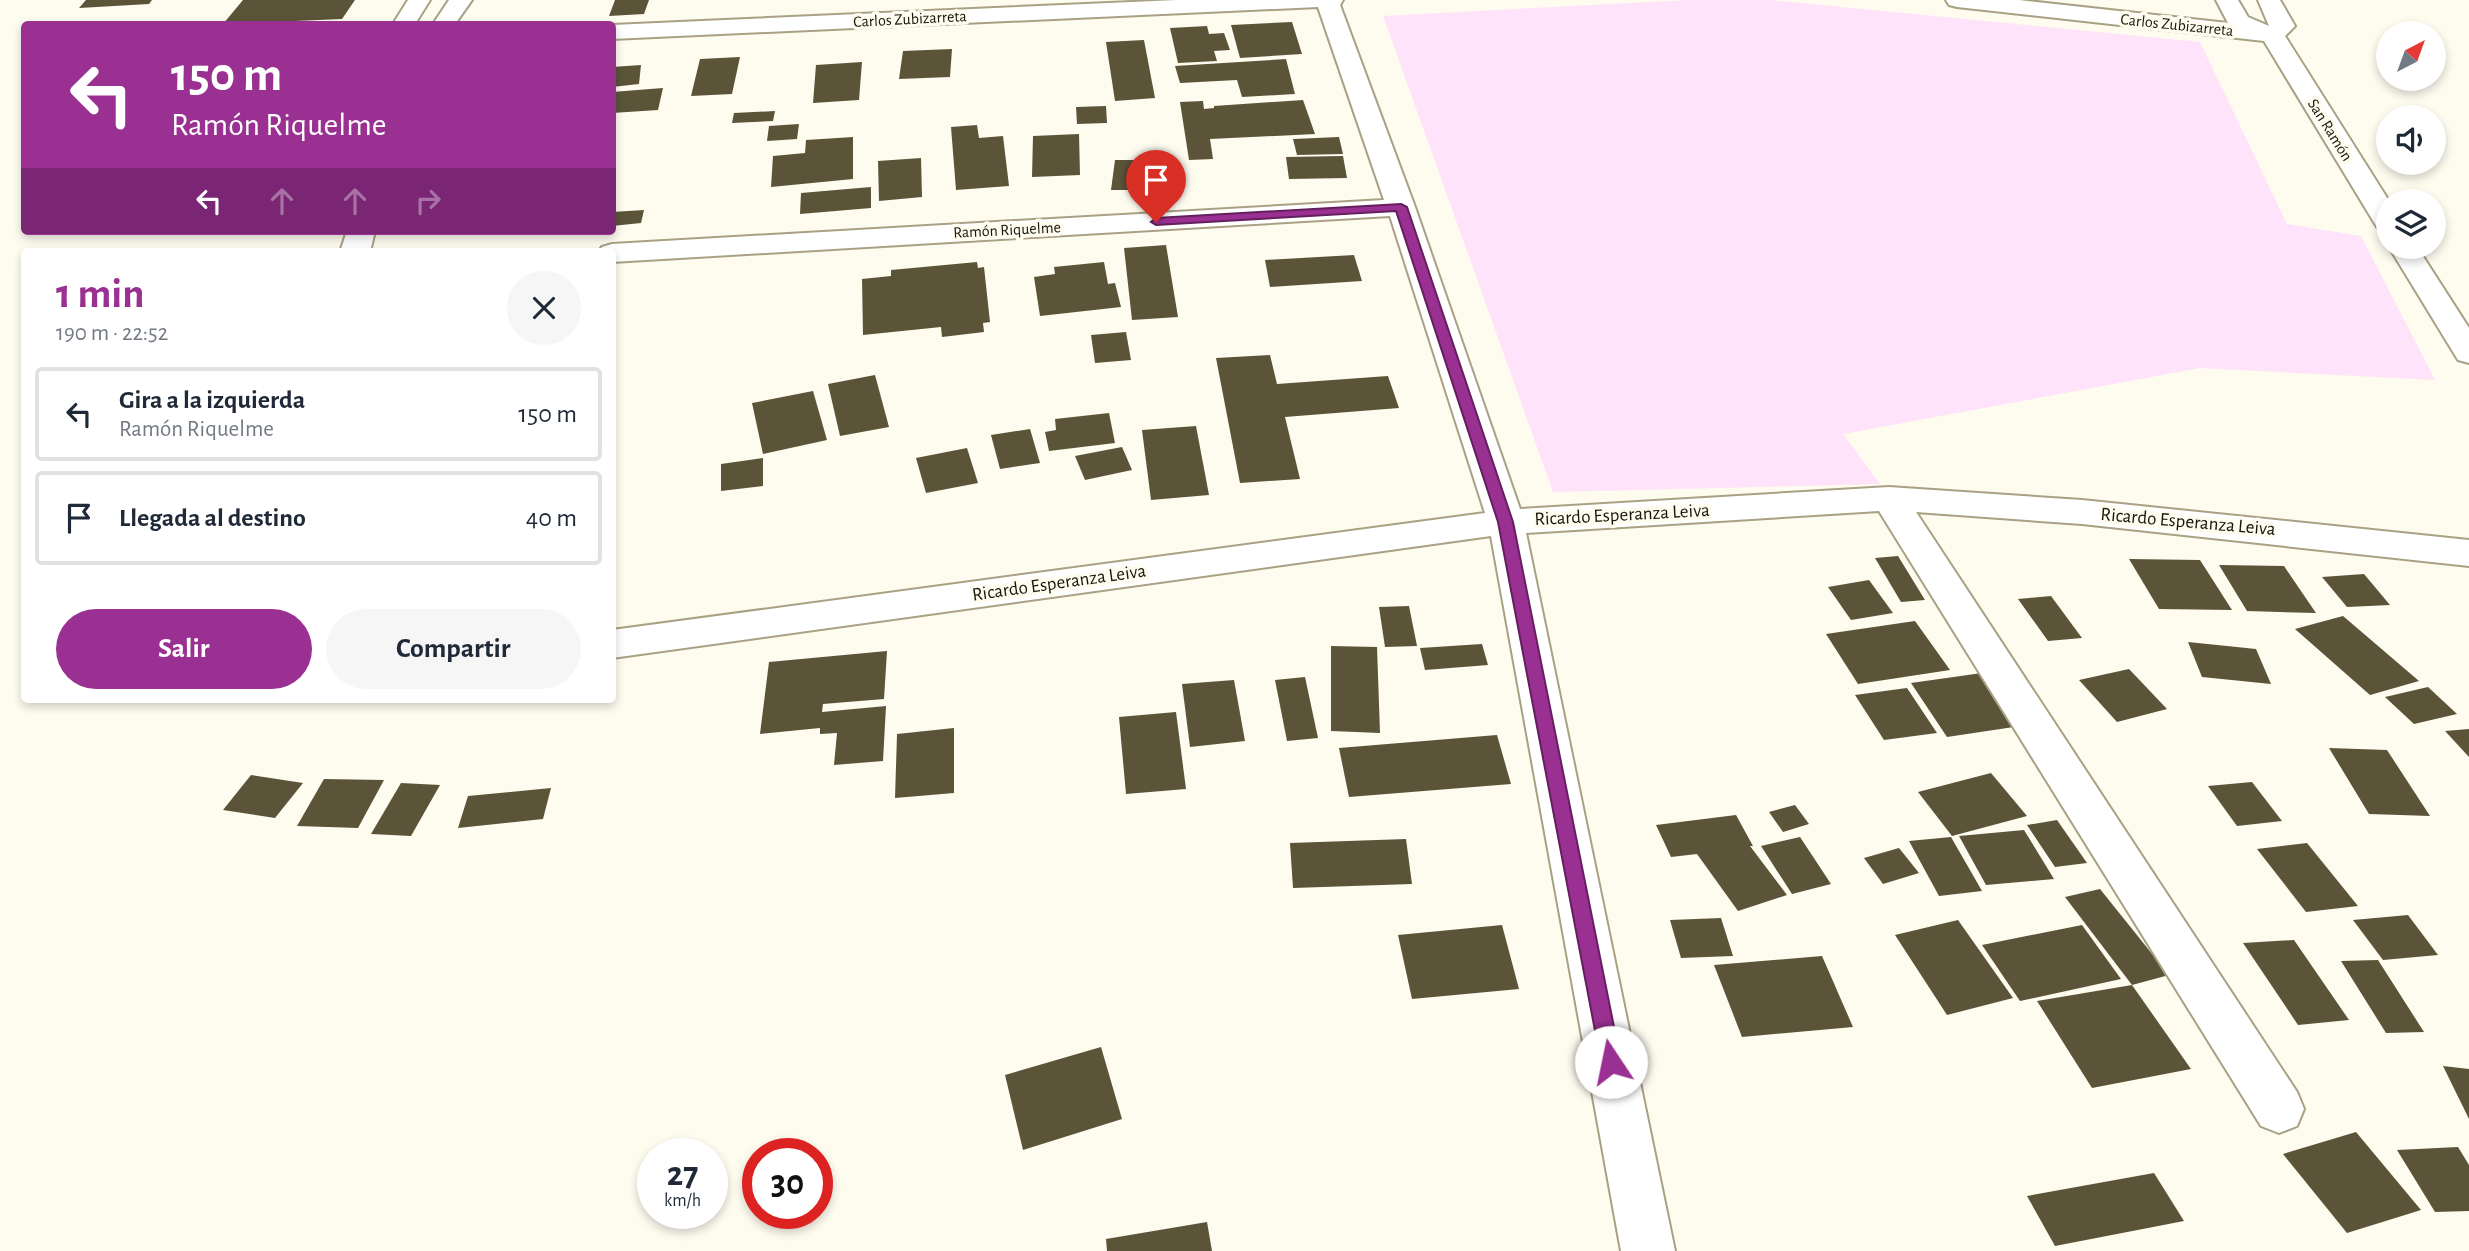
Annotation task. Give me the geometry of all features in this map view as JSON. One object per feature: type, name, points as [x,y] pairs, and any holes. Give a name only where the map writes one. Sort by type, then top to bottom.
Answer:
[{"type":"street","points":[[406,21],[419,0]]},
{"type":"street","points":[[446,21],[461,0]]},
{"type":"street","points":[[1327,0],[1401,207],[1506,522],[1648,1251]]},
{"type":"street","name":"Carlos Zubizarreta","points":[[616,32],[1332,0]]},
{"type":"street","name":"Carlos Zubizarreta","points":[[1957,0],[2272,35]]},
{"type":"street","points":[[2227,0],[2239,22],[2272,35],[2283,26],[2269,0]]},
{"type":"street","name":"San Ramón","points":[[2272,35],[2376,203]]},
{"type":"street","name":"Ramón Riquelme","points":[[616,253],[1401,207]]},
{"type":"street","points":[[2410,259],[2469,354]]},
{"type":"street","points":[[1889,499],[2278,1109]]},
{"type":"street","name":"Ricardo Esperanza Leiva","points":[[616,643],[1506,522],[1889,499],[2082,512],[2292,532],[2469,553]]},
{"type":"shaded area","points":[[1688,0],[1770,0],[2200,42],[2287,224],[2361,236],[2435,380],[2200,368],[1843,434],[1880,484],[1553,492],[1383,16]]},
{"type":"building","points":[[86,0],[152,0],[149,4],[79,8]]},
{"type":"building","points":[[243,0],[355,0],[342,19],[226,21]]},
{"type":"building","points":[[615,0],[649,0],[644,14],[609,16]]},
{"type":"building","points":[[1292,22],[1302,54],[1240,58],[1231,25]]},
{"type":"building","points":[[1207,26],[1209,34],[1224,33],[1230,50],[1214,51],[1217,61],[1178,63],[1170,28]]},
{"type":"building","points":[[1144,40],[1155,98],[1115,101],[1106,42]]},
{"type":"building","points":[[952,49],[950,77],[899,79],[903,51]]},
{"type":"building","points":[[740,57],[732,94],[691,96],[700,59]]},
{"type":"building","points":[[1286,59],[1295,94],[1242,97],[1237,80],[1180,83],[1175,66]]},
{"type":"building","points":[[862,62],[859,100],[813,103],[816,65]]},
{"type":"building","points":[[641,65],[639,84],[616,87],[616,67]]},
{"type":"building","points":[[663,88],[658,110],[616,113],[616,92]]},
{"type":"building","points":[[1303,100],[1315,134],[1210,139],[1213,159],[1189,160],[1180,102],[1203,101],[1204,109]]},
{"type":"building","points":[[1106,106],[1107,123],[1077,124],[1076,107]]},
{"type":"building","points":[[775,111],[773,121],[732,123],[734,113]]},
{"type":"building","points":[[799,124],[797,139],[767,141],[769,126]]},
{"type":"building","points":[[977,125],[979,138],[1003,136],[1009,186],[956,190],[951,127]]},
{"type":"building","points":[[1079,134],[1080,175],[1032,177],[1033,136]]},
{"type":"building","points":[[853,137],[853,179],[771,187],[773,156],[805,153],[806,140]]},
{"type":"building","points":[[1339,137],[1343,154],[1297,155],[1293,139]]},
{"type":"building","points":[[1343,156],[1347,178],[1289,179],[1286,157]]},
{"type":"building","points":[[921,158],[922,197],[879,201],[878,161]]},
{"type":"building","points":[[1115,160],[1152,160],[1150,190],[1111,190]]},
{"type":"building","points":[[871,187],[871,208],[800,214],[801,193]]},
{"type":"building","points":[[644,210],[641,223],[616,226],[616,212]]},
{"type":"building","points":[[1166,245],[1178,317],[1132,320],[1124,248]]},
{"type":"building","points":[[1354,255],[1362,281],[1270,287],[1265,260]]},
{"type":"building","points":[[977,262],[978,268],[984,267],[990,322],[983,323],[984,332],[942,337],[941,327],[863,335],[862,279],[891,276],[891,270]]},
{"type":"building","points":[[1104,262],[1108,284],[1115,283],[1121,307],[1040,316],[1034,277],[1055,274],[1054,267]]},
{"type":"building","points":[[1126,332],[1131,360],[1095,363],[1091,335]]},
{"type":"building","points":[[1270,355],[1277,384],[1388,376],[1399,408],[1285,417],[1300,479],[1240,483],[1216,358]]},
{"type":"building","points":[[875,375],[889,427],[840,436],[828,384]]},
{"type":"building","points":[[813,391],[827,440],[763,454],[752,403]]},
{"type":"building","points":[[1109,413],[1115,443],[1049,451],[1045,432],[1056,430],[1055,419]]},
{"type":"building","points":[[1196,426],[1209,495],[1151,500],[1142,430]]},
{"type":"building","points":[[1030,429],[1040,463],[1000,469],[991,435]]},
{"type":"building","points":[[1122,447],[1132,470],[1085,480],[1075,456]]},
{"type":"building","points":[[967,448],[978,483],[926,493],[916,458]]},
{"type":"building","points":[[763,458],[763,486],[721,491],[721,464]]},
{"type":"building","points":[[1898,556],[1925,600],[1901,602],[1875,558]]},
{"type":"building","points":[[2129,559],[2200,560],[2232,610],[2159,609]]},
{"type":"building","points":[[2219,565],[2284,566],[2316,613],[2247,611]]},
{"type":"building","points":[[2364,574],[2390,605],[2347,607],[2322,577]]},
{"type":"building","points":[[1869,580],[1893,613],[1851,620],[1828,587]]},
{"type":"building","points":[[2051,596],[2082,638],[2048,641],[2018,599]]},
{"type":"building","points":[[1409,606],[1417,646],[1385,647],[1379,607]]},
{"type":"building","points":[[2343,616],[2419,681],[2370,695],[2295,629]]},
{"type":"building","points":[[1915,621],[1950,670],[1858,684],[1826,634]]},
{"type":"building","points":[[2188,642],[2256,649],[2271,684],[2202,677]]},
{"type":"building","points":[[1482,644],[1488,665],[1425,670],[1420,648]]},
{"type":"building","points":[[1331,646],[1377,647],[1380,733],[1331,731]]},
{"type":"building","points":[[887,651],[884,699],[823,704],[822,712],[886,706],[883,761],[834,765],[837,733],[820,734],[820,728],[760,734],[769,662]]},
{"type":"building","points":[[2129,669],[2167,709],[2117,722],[2079,680]]},
{"type":"building","points":[[1989,672],[2027,725],[1947,737],[1911,683]]},
{"type":"building","points":[[1305,677],[1318,738],[1287,741],[1275,680]]},
{"type":"building","points":[[1234,680],[1245,741],[1190,747],[1182,684]]},
{"type":"building","points":[[2428,687],[2457,714],[2414,724],[2385,697]]},
{"type":"building","points":[[1907,688],[1937,733],[1884,740],[1855,695]]},
{"type":"building","points":[[1176,712],[1186,789],[1126,794],[1119,717]]},
{"type":"building","points":[[954,728],[954,793],[895,798],[897,734]]},
{"type":"building","points":[[2469,729],[2469,757],[2445,731]]},
{"type":"building","points":[[1497,735],[1511,784],[1349,797],[1339,748]]},
{"type":"building","points":[[2329,748],[2387,750],[2430,816],[2369,814]]},
{"type":"building","points":[[1991,773],[2027,816],[1952,836],[1918,792]]},
{"type":"building","points":[[251,775],[303,783],[275,818],[223,810]]},
{"type":"building","points":[[324,779],[384,780],[358,828],[297,826]]},
{"type":"building","points":[[2252,782],[2282,821],[2237,826],[2208,786]]},
{"type":"building","points":[[401,783],[440,785],[411,836],[371,834]]},
{"type":"building","points":[[551,788],[543,819],[458,828],[468,796]]},
{"type":"building","points":[[1795,805],[1809,824],[1783,832],[1769,812]]},
{"type":"building","points":[[1736,815],[1753,846],[1750,846],[1787,895],[1738,911],[1697,854],[1671,857],[1656,825]]},
{"type":"building","points":[[2057,820],[2087,863],[2055,867],[2027,825]]},
{"type":"building","points":[[2024,830],[2054,879],[1986,885],[1959,836]]},
{"type":"building","points":[[1800,837],[1831,884],[1792,894],[1761,846]]},
{"type":"building","points":[[1951,837],[1982,891],[1939,896],[1909,841]]},
{"type":"building","points":[[1406,839],[1412,884],[1293,888],[1290,843]]},
{"type":"building","points":[[2307,843],[2358,906],[2306,912],[2257,849]]},
{"type":"building","points":[[1899,848],[1919,873],[1883,884],[1864,858]]},
{"type":"building","points":[[2100,889],[2169,975],[2132,985],[2065,897]]},
{"type":"building","points":[[2408,915],[2438,955],[2383,960],[2353,920]]},
{"type":"building","points":[[1721,918],[1733,956],[1681,958],[1670,920]]},
{"type":"building","points":[[1958,920],[2013,998],[1947,1015],[1895,935]]},
{"type":"building","points":[[1502,925],[1519,989],[1412,999],[1398,935]]},
{"type":"building","points":[[2082,925],[2121,979],[2020,1001],[1982,945]]},
{"type":"building","points":[[2294,940],[2349,1020],[2298,1025],[2243,943]]},
{"type":"building","points":[[1822,956],[1853,1027],[1742,1037],[1714,965]]},
{"type":"building","points":[[2378,960],[2424,1032],[2386,1033],[2341,961]]},
{"type":"building","points":[[2132,985],[2191,1069],[2092,1088],[2037,1001]]},
{"type":"building","points":[[1101,1047],[1122,1119],[1023,1150],[1005,1075]]},
{"type":"building","points":[[2443,1066],[2469,1069],[2469,1119]]},
{"type":"building","points":[[2356,1132],[2421,1210],[2347,1233],[2283,1154]]},
{"type":"building","points":[[2458,1147],[2469,1165],[2469,1211],[2435,1212],[2397,1150]]},
{"type":"building","points":[[2154,1173],[2184,1221],[2055,1246],[2027,1196]]},
{"type":"building","points":[[1207,1222],[1212,1251],[1107,1251],[1106,1239]]},
{"type":"route","points":[[1156,222],[1401,207],[1506,522],[1611,1062]]}]
